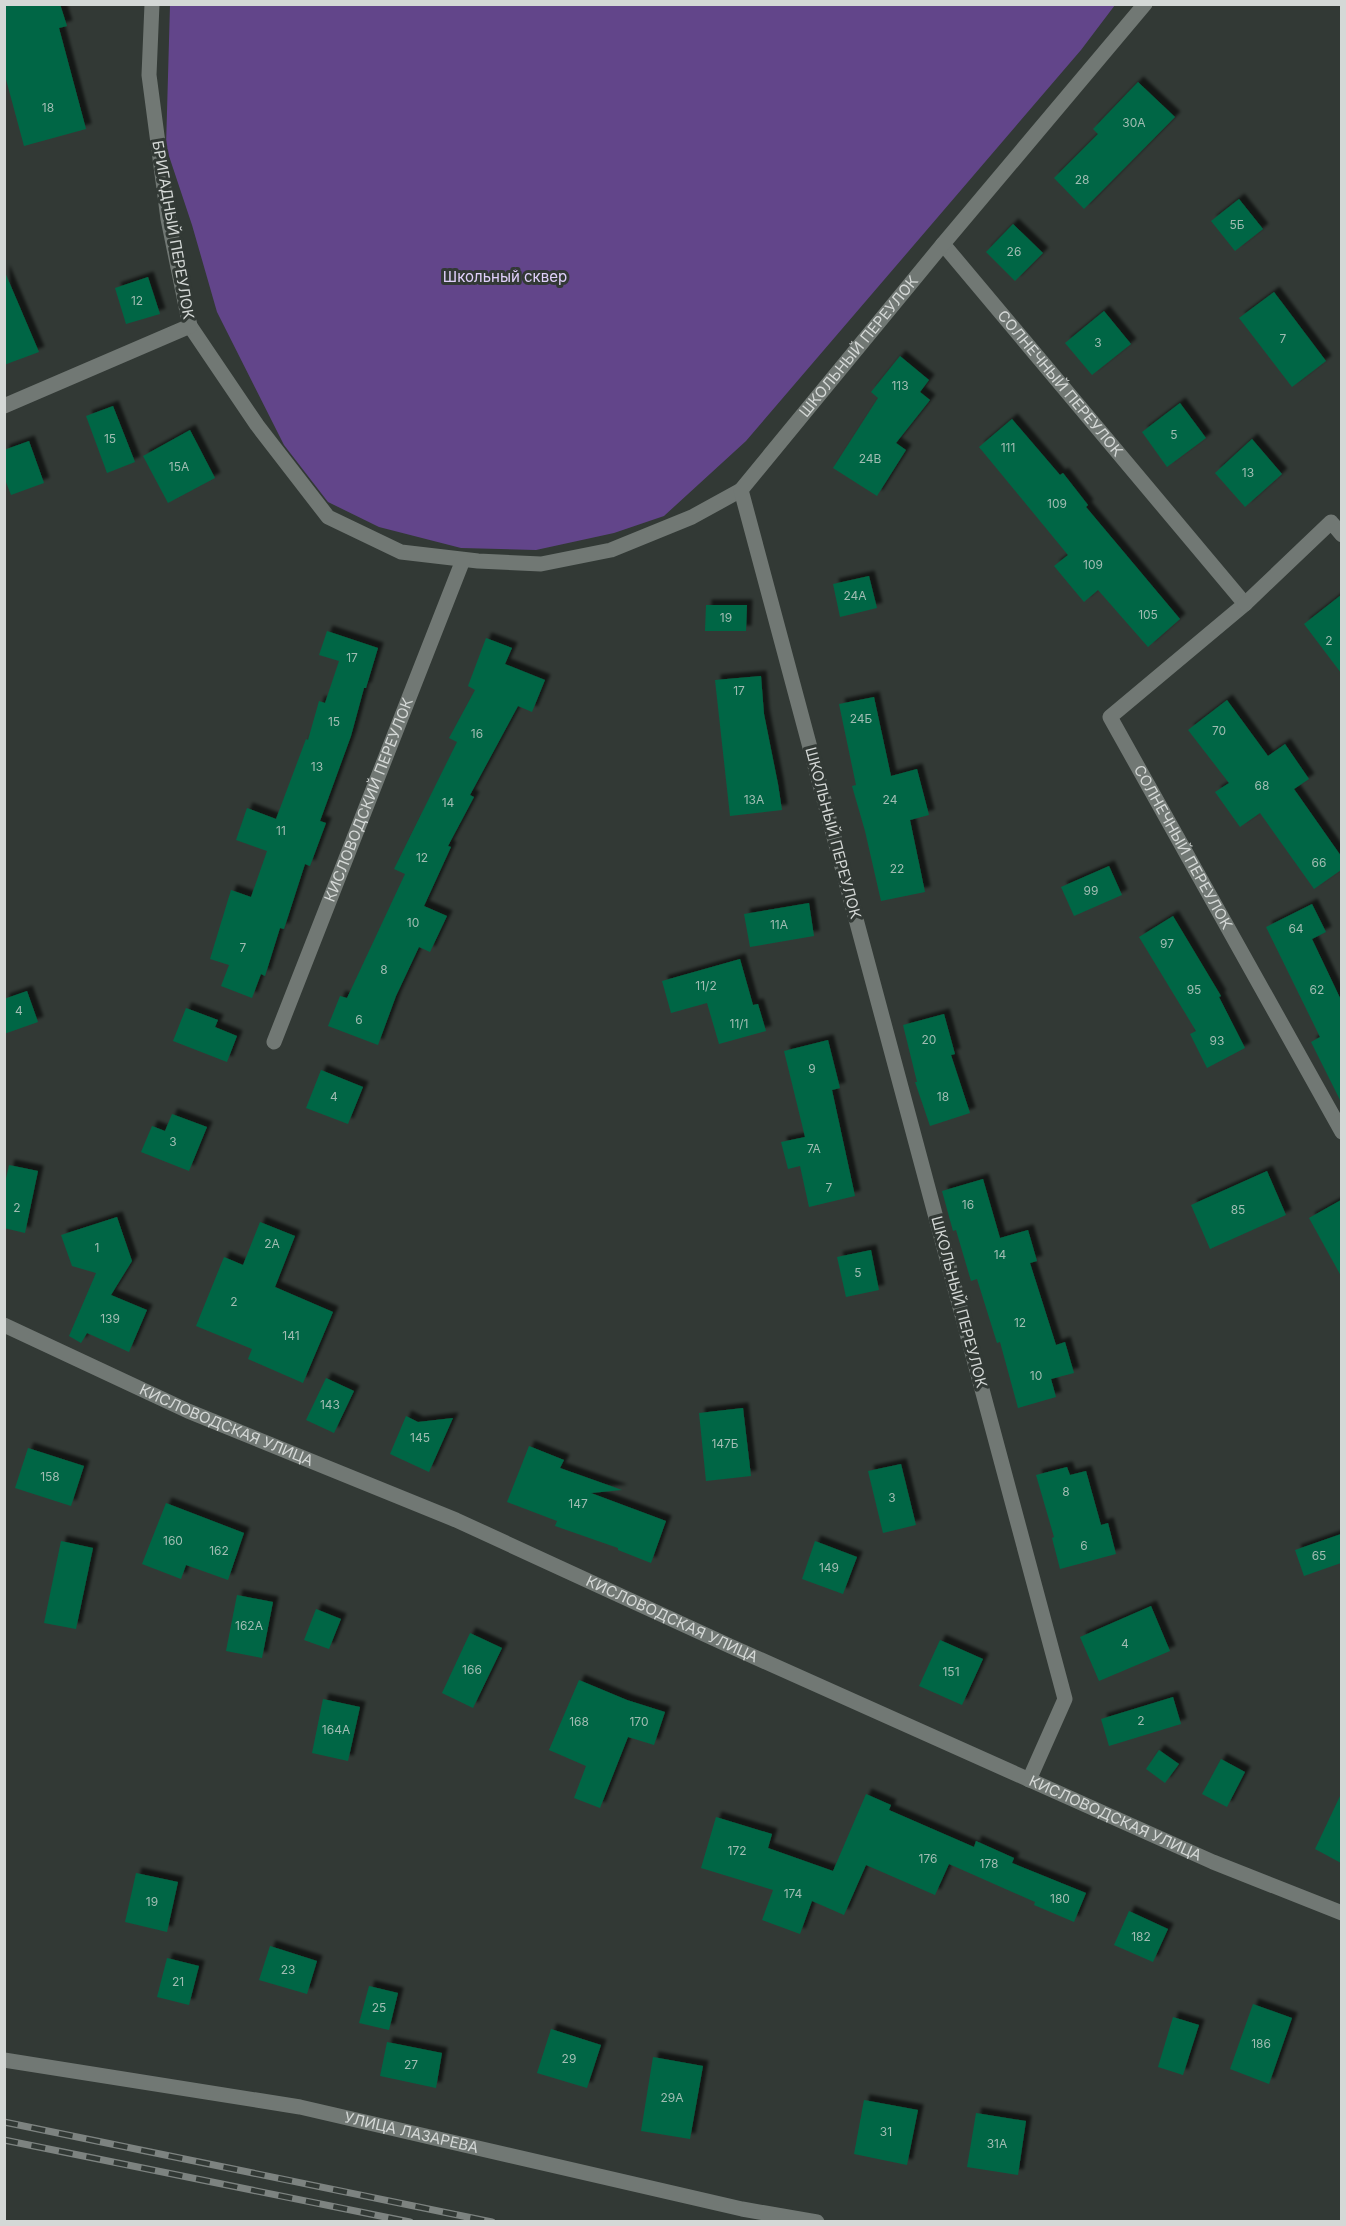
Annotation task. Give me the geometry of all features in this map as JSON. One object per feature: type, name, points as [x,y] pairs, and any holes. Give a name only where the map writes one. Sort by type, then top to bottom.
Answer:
[{"type":"street","name":"БРИГАДНЫЙ ПЕРЕУЛОК","points":[[4,406],[190,326],[168,219],[149,75],[152,4]]},
{"type":"street","name":"ШКОЛЬНЫЙ ПЕРЕУЛОК","points":[[1029,1780],[1065,1699],[741,490],[943,244],[1145,4]]},
{"type":"street","name":"СОЛНЕЧНЫЙ ПЕРЕУЛОК","points":[[943,244],[1245,604]]},
{"type":"street","points":[[190,326],[257,425],[328,517],[401,552],[463,560],[541,564],[611,550],[692,517],[741,490]]},
{"type":"street","name":"СОЛНЕЧНЫЙ ПЕРЕУЛОК","points":[[1341,535],[1331,522],[1245,604],[1110,717],[1341,1132]]},
{"type":"street","name":"КИСЛОВОДСКИЙ ПЕРЕУЛОК","points":[[274,1042],[463,560]]},
{"type":"street","name":"КИСЛОВОДСКАЯ УЛИЦА","points":[[4,1324],[188,1411],[456,1520],[1213,1862],[1341,1913]]},
{"type":"street","name":"УЛИЦА ЛАЗАРЕВА","points":[[4,2060],[300,2107],[741,2209],[817,2222]]},
{"type":"green space","name":"Школьный сквер","points":[[170,4],[1115,5],[1081,50],[746,441],[664,516],[614,533],[536,550],[461,548],[379,527],[328,502],[284,445],[217,312],[192,225],[166,147]]},
{"type":"building","points":[[4,4],[60,4],[67,26],[59,28],[86,129],[24,146],[4,72]]},
{"type":"building","points":[[1138,82],[1175,117],[1084,209],[1054,178],[1098,134],[1093,129]]},
{"type":"building","points":[[1239,199],[1263,229],[1235,251],[1211,221]]},
{"type":"building","points":[[1013,224],[1043,253],[1015,281],[986,252]]},
{"type":"building","points":[[4,270],[39,352],[4,365]]},
{"type":"building","points":[[148,277],[160,314],[126,324],[115,288]]},
{"type":"building","points":[[1274,292],[1326,361],[1292,387],[1239,318]]},
{"type":"building","points":[[1104,311],[1131,344],[1092,375],[1065,343]]},
{"type":"building","points":[[900,356],[929,380],[920,392],[930,400],[896,443],[906,450],[877,496],[833,468],[878,398],[871,392]]},
{"type":"building","points":[[1180,403],[1206,438],[1167,467],[1142,432]]},
{"type":"building","points":[[113,406],[135,462],[107,473],[86,416]]},
{"type":"building","points":[[1012,419],[1060,475],[1063,473],[1088,505],[1086,507],[1180,619],[1148,647],[1098,590],[1084,602],[1054,566],[1068,555],[979,447]]},
{"type":"building","points":[[190,430],[215,478],[168,503],[143,456]]},
{"type":"building","points":[[1252,439],[1282,474],[1245,507],[1215,473]]},
{"type":"building","points":[[29,441],[44,483],[11,495],[4,477],[4,450]]},
{"type":"building","points":[[869,576],[877,608],[840,617],[833,584]]},
{"type":"building","points":[[1341,595],[1341,673],[1304,624]]},
{"type":"building","points":[[706,605],[747,605],[746,631],[705,631]]},
{"type":"building","points":[[327,631],[378,648],[351,736],[320,821],[326,823],[310,866],[305,864],[284,929],[280,928],[265,976],[261,974],[252,998],[221,986],[229,965],[210,959],[231,890],[251,897],[267,851],[236,840],[247,808],[276,819],[306,739],[308,740],[319,701],[325,703],[339,661],[319,655]]},
{"type":"building","points":[[486,638],[512,648],[505,664],[545,680],[532,712],[518,706],[470,795],[474,797],[448,846],[451,847],[424,906],[447,916],[430,952],[419,947],[396,996],[378,1045],[328,1026],[340,996],[347,998],[405,874],[394,869],[457,742],[449,738],[475,690],[468,686]]},
{"type":"building","points":[[761,676],[764,714],[782,810],[730,816],[715,680]]},
{"type":"building","points":[[874,697],[891,776],[917,769],[929,815],[910,820],[925,892],[881,901],[852,786],[856,785],[839,704]]},
{"type":"building","points":[[1227,700],[1268,756],[1285,744],[1309,779],[1294,789],[1341,856],[1341,870],[1314,889],[1260,813],[1240,827],[1215,792],[1229,783],[1188,730]]},
{"type":"building","points":[[1109,866],[1122,895],[1074,916],[1061,887]]},
{"type":"building","points":[[809,903],[814,936],[750,947],[744,914]]},
{"type":"building","points":[[1312,904],[1326,932],[1312,939],[1341,1000],[1341,1102],[1311,1042],[1320,1037],[1266,927]]},
{"type":"building","points":[[1173,916],[1221,996],[1219,997],[1245,1048],[1207,1068],[1190,1034],[1196,1031],[1139,937]]},
{"type":"building","points":[[740,959],[753,1005],[758,1004],[766,1031],[719,1044],[707,1003],[671,1013],[662,981]]},
{"type":"building","points":[[27,991],[38,1022],[4,1034],[4,999]]},
{"type":"building","points":[[186,1008],[218,1020],[215,1027],[237,1036],[227,1062],[173,1041]]},
{"type":"building","points":[[944,1014],[955,1054],[951,1055],[970,1113],[930,1126],[915,1082],[917,1082],[903,1025]]},
{"type":"building","points":[[828,1040],[840,1088],[832,1090],[855,1196],[809,1207],[800,1166],[788,1169],[781,1142],[805,1137],[784,1051]]},
{"type":"building","points":[[321,1070],[363,1087],[348,1124],[306,1108]]},
{"type":"building","points":[[172,1114],[207,1127],[189,1171],[141,1152],[152,1126],[165,1131]]},
{"type":"building","points":[[9,1165],[38,1171],[25,1233],[4,1228],[4,1188]]},
{"type":"building","points":[[1267,1171],[1286,1215],[1210,1249],[1191,1205]]},
{"type":"building","points":[[983,1179],[1000,1238],[1028,1230],[1037,1261],[1030,1263],[1056,1345],[1065,1342],[1074,1373],[1051,1379],[1056,1397],[1018,1408],[1000,1342],[997,1343],[977,1279],[971,1281],[942,1191]]},
{"type":"building","points":[[1341,1200],[1341,1276],[1309,1218]]},
{"type":"building","points":[[117,1217],[132,1261],[111,1295],[147,1310],[129,1352],[87,1333],[81,1343],[69,1336],[96,1273],[72,1266],[61,1235]]},
{"type":"building","points":[[260,1222],[295,1236],[275,1287],[333,1312],[303,1383],[248,1359],[252,1349],[196,1326],[224,1257],[243,1265]]},
{"type":"building","points":[[871,1250],[879,1290],[846,1297],[837,1257]]},
{"type":"building","points":[[326,1378],[354,1391],[334,1433],[306,1420]]},
{"type":"building","points":[[743,1408],[751,1476],[706,1481],[699,1413]]},
{"type":"building","points":[[406,1416],[418,1422],[453,1418],[429,1472],[390,1454]]},
{"type":"building","points":[[529,1446],[564,1460],[560,1468],[622,1490],[591,1493],[666,1521],[651,1563],[618,1550],[618,1548],[555,1526],[557,1521],[507,1502]]},
{"type":"building","points":[[28,1448],[84,1466],[71,1506],[15,1488]]},
{"type":"building","points":[[901,1464],[916,1525],[883,1533],[868,1471]]},
{"type":"building","points":[[1067,1467],[1070,1475],[1086,1471],[1101,1525],[1108,1523],[1116,1554],[1060,1569],[1052,1538],[1054,1537],[1036,1475]]},
{"type":"building","points":[[166,1503],[244,1533],[228,1580],[186,1565],[181,1579],[142,1564]]},
{"type":"building","points":[[1341,1534],[1341,1563],[1304,1576],[1295,1550]]},
{"type":"building","points":[[61,1541],[93,1548],[76,1629],[44,1623]]},
{"type":"building","points":[[815,1541],[857,1557],[843,1594],[802,1579]]},
{"type":"building","points":[[237,1595],[273,1602],[262,1658],[226,1651]]},
{"type":"building","points":[[1151,1606],[1170,1651],[1099,1681],[1080,1637]]},
{"type":"building","points":[[316,1609],[341,1619],[329,1649],[304,1640]]},
{"type":"building","points":[[470,1633],[502,1648],[473,1708],[442,1693]]},
{"type":"building","points":[[940,1640],[983,1659],[962,1705],[919,1686]]},
{"type":"building","points":[[579,1680],[627,1700],[665,1712],[654,1745],[628,1737],[600,1808],[574,1798],[586,1766],[549,1750]]},
{"type":"building","points":[[1173,1697],[1181,1724],[1109,1746],[1101,1719]]},
{"type":"building","points":[[323,1699],[360,1707],[348,1761],[312,1753]]},
{"type":"building","points":[[1159,1750],[1179,1764],[1165,1783],[1146,1769]]},
{"type":"building","points":[[1221,1759],[1245,1772],[1227,1807],[1202,1794]]},
{"type":"building","points":[[866,1794],[891,1805],[889,1810],[974,1847],[976,1841],[1014,1858],[1012,1863],[1086,1893],[1074,1922],[949,1864],[935,1895],[866,1865],[844,1915],[812,1901],[800,1934],[762,1920],[773,1890],[701,1868],[716,1817],[772,1834],[768,1848],[833,1871]]},
{"type":"building","points":[[1341,1794],[1341,1863],[1315,1849]]},
{"type":"building","points":[[136,1873],[178,1882],[167,1932],[125,1922]]},
{"type":"building","points":[[1129,1911],[1168,1929],[1153,1962],[1114,1945]]},
{"type":"building","points":[[270,1946],[317,1961],[307,1994],[259,1980]]},
{"type":"building","points":[[167,1958],[199,1966],[189,2005],[157,1997]]},
{"type":"building","points":[[369,1986],[398,1993],[389,2030],[359,2023]]},
{"type":"building","points":[[1253,2004],[1292,2018],[1269,2084],[1230,2069]]},
{"type":"building","points":[[1173,2017],[1199,2025],[1183,2075],[1158,2067]]},
{"type":"building","points":[[551,2029],[601,2045],[587,2088],[537,2073]]},
{"type":"building","points":[[387,2042],[442,2053],[436,2088],[380,2076]]},
{"type":"building","points":[[653,2057],[703,2066],[690,2139],[641,2131]]},
{"type":"building","points":[[864,2100],[918,2110],[907,2165],[854,2154]]},
{"type":"building","points":[[976,2113],[1026,2121],[1018,2175],[967,2167]]},
{"type":"railway","points":[[4,2122],[492,2222]]},
{"type":"railway","points":[[4,2140],[410,2222]]}]
